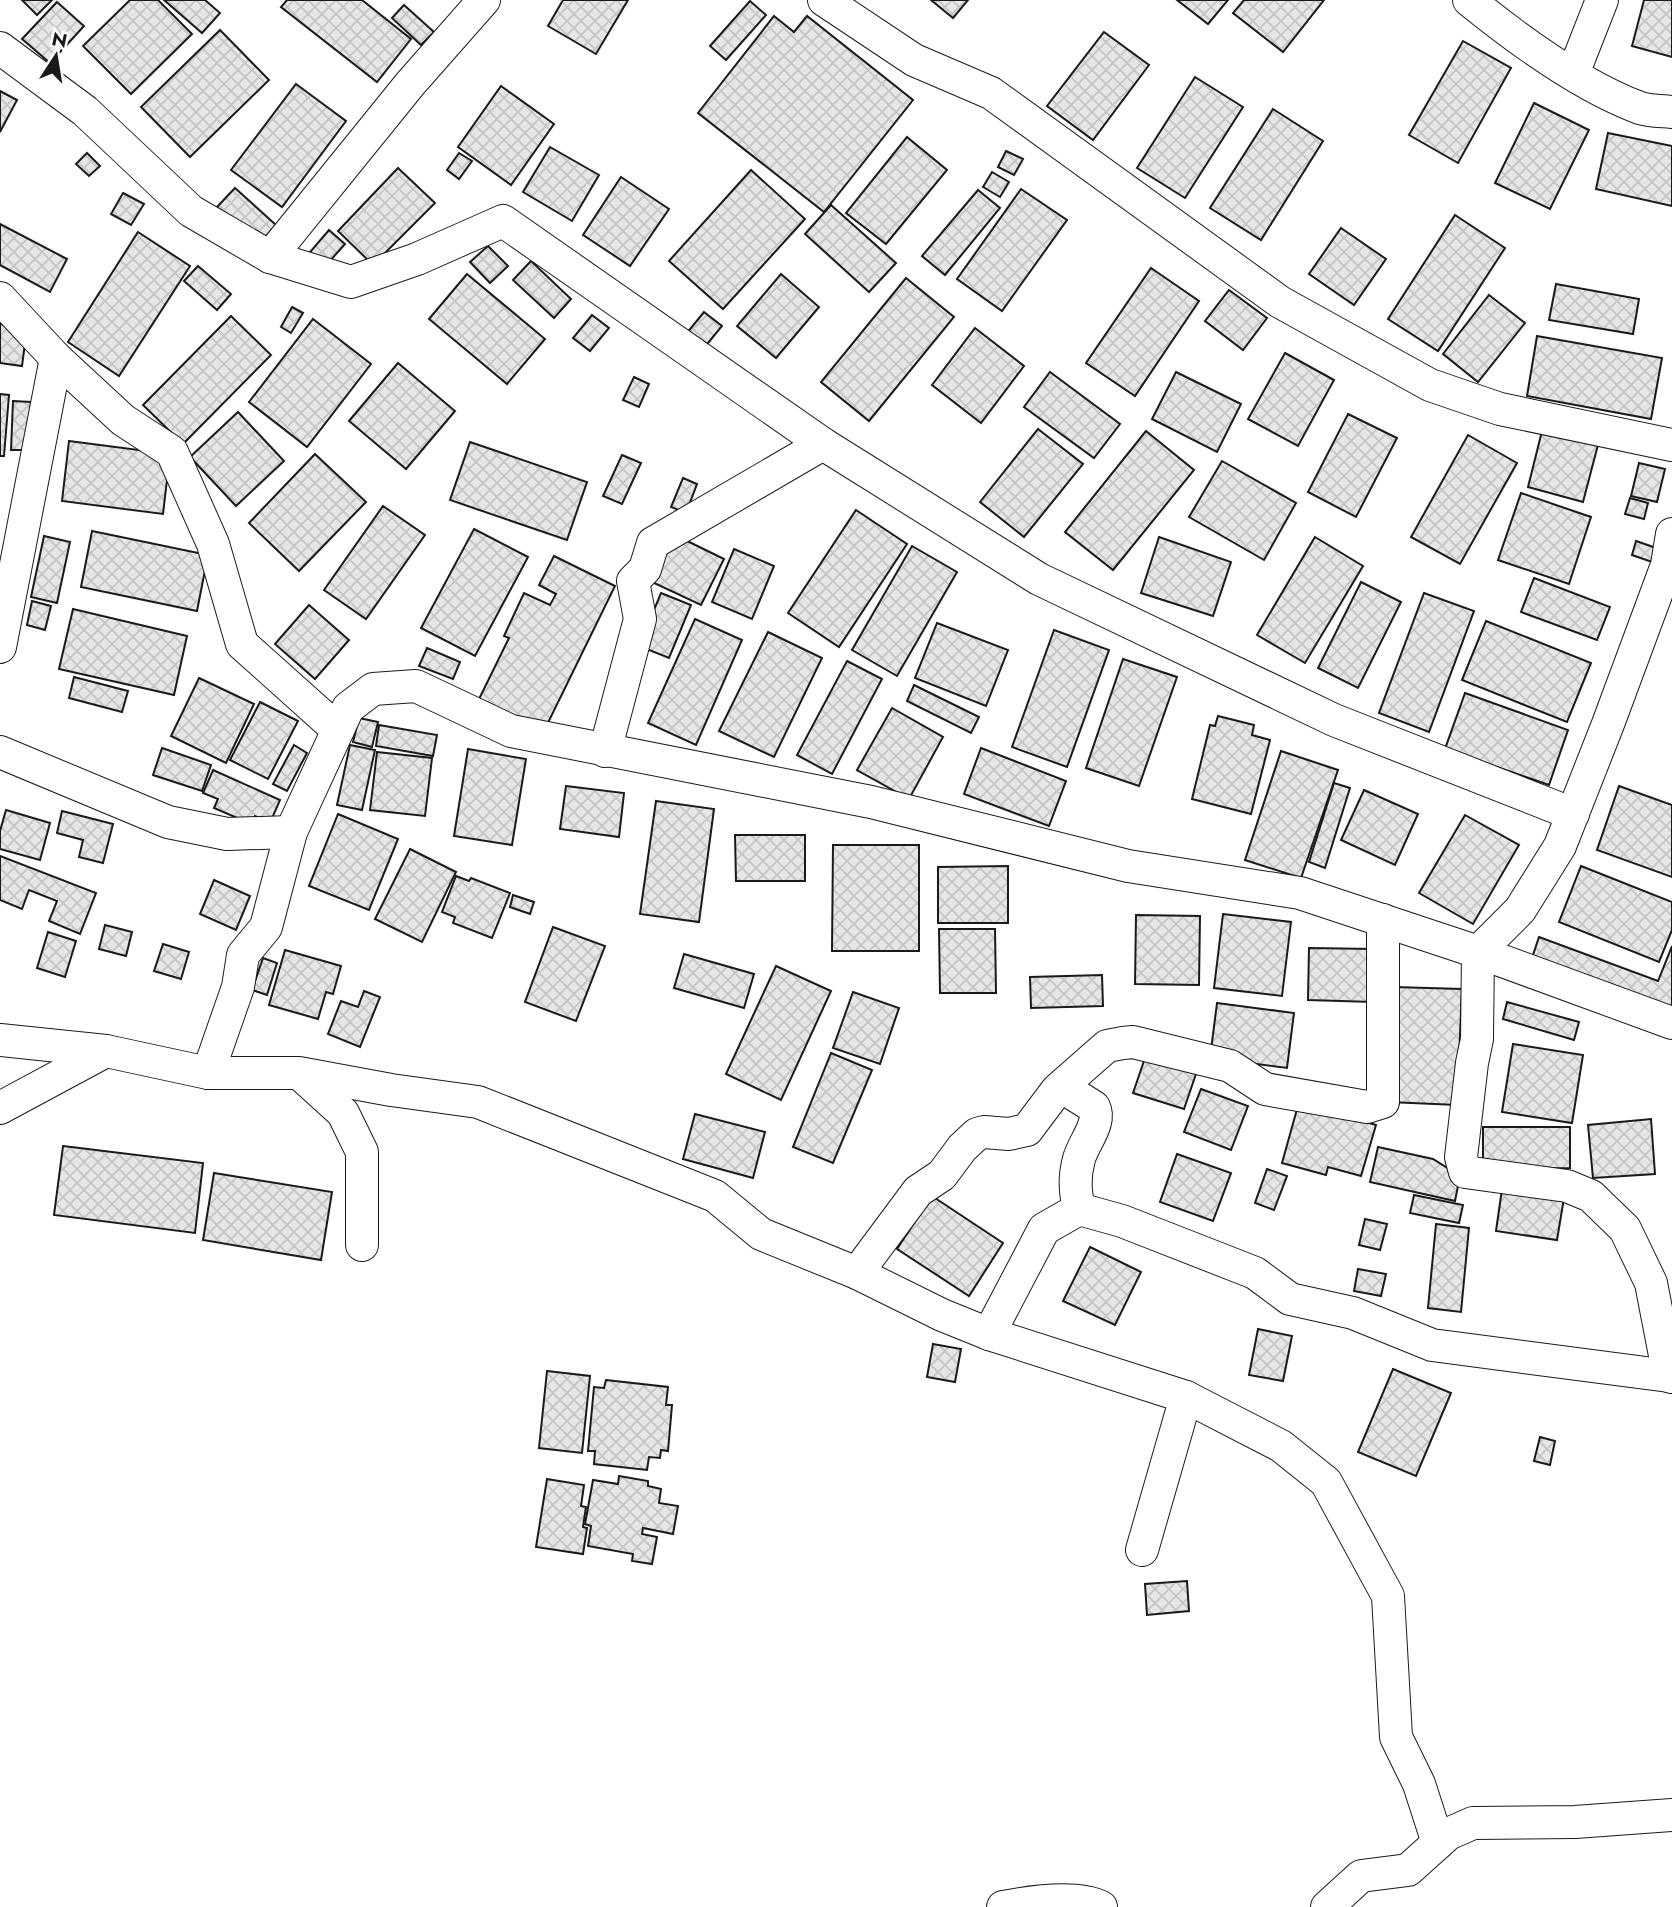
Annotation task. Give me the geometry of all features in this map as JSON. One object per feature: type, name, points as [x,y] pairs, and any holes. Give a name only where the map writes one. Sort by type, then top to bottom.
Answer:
[{"type":"street","points":[[270,257],[410,84],[484,0]]},
{"type":"street","points":[[824,0],[914,60],[991,93],[1280,302],[1430,385],[1500,409],[1672,445]]},
{"type":"street","points":[[1469,0],[1497,23],[1573,74],[1642,109],[1672,112]]},
{"type":"street","points":[[1573,74],[1602,0]]},
{"type":"street","points":[[0,47],[85,111],[191,211],[270,257],[351,282],[417,259],[503,221],[823,444],[1040,579],[1334,720],[1573,814]]},
{"type":"street","points":[[0,298],[56,358],[123,420],[172,452],[213,544],[243,644],[338,730]]},
{"type":"street","points":[[0,647],[56,358]]},
{"type":"street","points":[[605,751],[640,619],[634,581],[645,569],[653,543],[688,520],[823,444]]},
{"type":"street","points":[[989,1334],[1044,1229],[1079,1209],[1122,1221],[1255,1273],[1290,1300],[1353,1313],[1432,1345],[1670,1376],[1651,1283],[1625,1229],[1591,1196],[1567,1185],[1465,1172],[1461,1157],[1477,1039],[1478,952],[1520,910],[1560,846],[1669,566],[1672,534]]},
{"type":"street","points":[[208,1073],[238,986],[243,955],[266,927],[291,832],[348,708],[373,689],[416,686],[510,731],[871,802],[1128,866],[1300,893],[1478,952],[1672,1023]]},
{"type":"street","points":[[0,752],[168,822],[227,834],[291,832]]},
{"type":"street","points":[[857,1273],[918,1191],[942,1174],[977,1134],[1009,1134],[1027,1130],[1062,1087],[1107,1046],[1133,1042],[1230,1066],[1265,1089],[1367,1107],[1382,1102],[1383,920]]},
{"type":"street","points":[[0,1040],[106,1051],[208,1073],[299,1073],[478,1102],[715,1196],[761,1234],[857,1273],[942,1315],[989,1334],[1186,1397],[1281,1447],[1326,1482],[1388,1597],[1396,1737],[1419,1784],[1438,1843]]},
{"type":"street","points":[[0,1108],[106,1051]]},
{"type":"street","points":[[299,1073],[344,1113],[362,1152],[362,1245]]},
{"type":"street","points":[[1062,1087],[1097,1111],[1096,1120],[1079,1157],[1074,1187],[1079,1209]]},
{"type":"street","points":[[1142,1550],[1186,1397]]},
{"type":"street","points":[[1327,1907],[1361,1876],[1408,1870],[1448,1834],[1473,1823],[1575,1822],[1672,1815]]},
{"type":"street","points":[[1003,1907],[1020,1903],[1089,1901],[1101,1907]]},
{"type":"building","points":[[22,0],[52,0],[37,15]]},
{"type":"building","points":[[130,0],[158,0],[192,34],[131,94],[83,46]]},
{"type":"building","points":[[164,0],[205,0],[220,13],[202,33]]},
{"type":"building","points":[[287,0],[362,0],[411,39],[377,82],[281,7]]},
{"type":"building","points":[[563,0],[628,0],[596,54],[548,26]]},
{"type":"building","points":[[931,0],[968,0],[953,18]]},
{"type":"building","points":[[1177,0],[1228,0],[1208,24]]},
{"type":"building","points":[[1244,0],[1324,0],[1283,52],[1233,13]]},
{"type":"building","points":[[1644,0],[1672,0],[1672,57],[1632,46]]},
{"type":"building","points":[[750,1],[766,15],[726,60],[710,46]]},
{"type":"building","points":[[57,2],[84,26],[50,63],[22,39]]},
{"type":"building","points":[[404,5],[434,32],[421,45],[392,18]]},
{"type":"building","points":[[774,16],[794,32],[807,16],[913,100],[824,212],[698,113]]},
{"type":"building","points":[[220,30],[269,80],[190,157],[141,107]]},
{"type":"building","points":[[1104,32],[1149,65],[1093,140],[1047,106]]},
{"type":"building","points":[[1463,41],[1511,68],[1458,163],[1409,135]]},
{"type":"building","points":[[1195,77],[1243,107],[1185,198],[1137,168]]},
{"type":"building","points":[[296,84],[346,121],[282,207],[231,170]]},
{"type":"building","points":[[501,86],[554,124],[511,185],[458,147]]},
{"type":"building","points":[[0,91],[17,100],[0,132]]},
{"type":"building","points":[[1534,103],[1589,130],[1550,209],[1495,183]]},
{"type":"building","points":[[1273,109],[1323,141],[1261,240],[1210,208]]},
{"type":"building","points":[[1608,133],[1672,146],[1672,206],[1596,189]]},
{"type":"building","points":[[907,137],[947,170],[886,244],[846,213]]},
{"type":"building","points":[[550,147],[599,175],[572,221],[523,192]]},
{"type":"building","points":[[1006,151],[1023,159],[1014,175],[998,167]]},
{"type":"building","points":[[87,153],[100,166],[89,176],[76,164]]},
{"type":"building","points":[[459,153],[472,161],[459,179],[447,170]]},
{"type":"building","points":[[398,168],[435,203],[373,265],[338,231]]},
{"type":"building","points":[[751,170],[805,219],[723,309],[669,261]]},
{"type":"building","points":[[992,172],[1009,182],[1000,197],[983,187]]},
{"type":"building","points":[[621,177],[669,209],[630,266],[583,235]]},
{"type":"building","points":[[235,188],[276,225],[259,244],[217,207]]},
{"type":"building","points":[[1021,189],[1067,220],[1002,311],[957,279]]},
{"type":"building","points":[[978,190],[1000,208],[945,275],[922,256]]},
{"type":"building","points":[[123,193],[144,204],[131,225],[111,214]]},
{"type":"building","points":[[831,205],[896,263],[869,292],[805,234]]},
{"type":"building","points":[[1455,215],[1505,248],[1438,351],[1388,319]]},
{"type":"building","points":[[0,224],[67,259],[50,292],[0,265]]},
{"type":"building","points":[[1341,228],[1386,259],[1354,305],[1309,274]]},
{"type":"building","points":[[329,230],[345,244],[321,271],[305,258]]},
{"type":"building","points":[[138,232],[190,266],[119,376],[68,342]]},
{"type":"building","points":[[488,246],[508,266],[490,283],[470,262]]},
{"type":"building","points":[[531,261],[571,299],[554,318],[513,280]]},
{"type":"building","points":[[198,266],[231,294],[217,310],[184,281]]},
{"type":"building","points":[[1151,268],[1199,301],[1135,396],[1086,363]]},
{"type":"building","points":[[467,274],[545,339],[507,384],[429,319]]},
{"type":"building","points":[[781,274],[819,307],[776,358],[737,326]]},
{"type":"building","points":[[906,278],[954,317],[869,421],[821,382]]},
{"type":"building","points":[[1556,284],[1639,299],[1633,334],[1549,320]]},
{"type":"building","points":[[1229,290],[1267,318],[1243,350],[1205,321]]},
{"type":"building","points":[[1489,295],[1525,323],[1478,382],[1443,354]]},
{"type":"building","points":[[292,307],[303,313],[291,333],[281,327]]},
{"type":"building","points":[[704,312],[722,326],[704,348],[686,334]]},
{"type":"building","points":[[592,315],[609,328],[590,351],[573,338]]},
{"type":"building","points":[[231,316],[271,355],[183,444],[143,405]]},
{"type":"building","points":[[313,319],[371,364],[307,447],[249,402]]},
{"type":"building","points":[[0,324],[27,328],[22,366],[0,363]]},
{"type":"building","points":[[975,328],[1024,366],[981,423],[932,385]]},
{"type":"building","points":[[1537,336],[1662,358],[1651,419],[1527,396]]},
{"type":"building","points":[[1285,353],[1334,380],[1298,446],[1248,419]]},
{"type":"building","points":[[398,363],[455,411],[406,469],[349,421]]},
{"type":"building","points":[[1050,372],[1120,424],[1094,458],[1024,407]]},
{"type":"building","points":[[1176,372],[1241,404],[1217,452],[1152,419]]},
{"type":"building","points":[[634,377],[649,384],[639,407],[623,400]]},
{"type":"building","points":[[0,394],[9,395],[4,456],[0,456]]},
{"type":"building","points":[[13,401],[31,402],[28,450],[11,450]]},
{"type":"building","points":[[238,412],[284,461],[236,506],[190,457]]},
{"type":"building","points":[[1348,414],[1397,438],[1356,517],[1308,492]]},
{"type":"building","points":[[1543,427],[1599,441],[1583,502],[1528,487]]},
{"type":"building","points":[[1038,429],[1083,464],[1024,537],[980,502]]},
{"type":"building","points":[[1146,431],[1194,470],[1113,570],[1065,532]]},
{"type":"building","points":[[1468,435],[1517,463],[1460,564],[1411,537]]},
{"type":"building","points":[[69,441],[170,454],[163,514],[62,501]]},
{"type":"building","points":[[470,442],[587,482],[567,540],[450,500]]},
{"type":"building","points":[[315,454],[366,502],[299,571],[249,523]]},
{"type":"building","points":[[622,455],[641,463],[622,504],[603,496]]},
{"type":"building","points":[[1222,461],[1296,503],[1264,560],[1189,517]]},
{"type":"building","points":[[1639,463],[1665,469],[1657,502],[1631,496]]},
{"type":"building","points":[[683,478],[697,484],[686,513],[671,507]]},
{"type":"building","points":[[1521,493],[1591,517],[1569,584],[1498,560]]},
{"type":"building","points":[[1630,498],[1648,503],[1644,519],[1625,514]]},
{"type":"building","points":[[383,506],[425,535],[366,619],[324,590]]},
{"type":"building","points":[[856,510],[907,544],[839,647],[788,613]]},
{"type":"building","points":[[474,529],[528,557],[475,656],[421,628]]},
{"type":"building","points":[[92,531],[208,555],[197,611],[81,587]]},
{"type":"building","points":[[675,535],[724,559],[701,605],[652,582]]},
{"type":"building","points":[[44,536],[70,542],[57,603],[31,597]]},
{"type":"building","points":[[1159,537],[1231,562],[1213,616],[1141,593]]},
{"type":"building","points":[[1315,537],[1363,566],[1305,663],[1257,635]]},
{"type":"building","points":[[1636,541],[1659,549],[1655,563],[1632,555]]},
{"type":"building","points":[[912,546],[957,572],[897,676],[852,650]]},
{"type":"building","points":[[734,549],[774,566],[752,619],[712,602]]},
{"type":"building","points":[[554,556],[615,586],[544,731],[479,699],[509,638],[504,636],[524,593],[550,605],[556,594],[539,585]]},
{"type":"building","points":[[1534,578],[1610,607],[1597,640],[1521,612]]},
{"type":"building","points":[[1361,582],[1401,602],[1358,688],[1318,668]]},
{"type":"building","points":[[661,593],[691,605],[669,658],[639,646]]},
{"type":"building","points":[[1424,593],[1474,611],[1429,732],[1379,713]]},
{"type":"building","points":[[32,601],[51,606],[45,630],[27,625]]},
{"type":"building","points":[[309,605],[349,640],[315,679],[275,644]]},
{"type":"building","points":[[73,609],[187,636],[174,695],[59,669]]},
{"type":"building","points":[[695,619],[742,640],[696,745],[648,723]]},
{"type":"building","points":[[1486,621],[1591,663],[1567,722],[1462,680]]},
{"type":"building","points":[[937,623],[1008,650],[986,706],[915,678]]},
{"type":"building","points":[[1054,630],[1109,650],[1067,767],[1012,747]]},
{"type":"building","points":[[768,632],[822,658],[774,757],[719,731]]},
{"type":"building","points":[[427,648],[460,662],[453,679],[419,666]]},
{"type":"building","points":[[1123,659],[1177,677],[1139,786],[1086,768]]},
{"type":"building","points":[[847,661],[882,679],[832,774],[797,755]]},
{"type":"building","points":[[74,677],[128,691],[122,712],[69,698]]},
{"type":"building","points":[[199,678],[254,704],[226,763],[171,736]]},
{"type":"building","points":[[914,685],[979,717],[971,733],[907,701]]},
{"type":"building","points":[[1465,693],[1568,730],[1549,785],[1445,749]]},
{"type":"building","points":[[260,702],[298,721],[268,779],[230,760]]},
{"type":"building","points":[[892,708],[943,737],[909,799],[857,770]]},
{"type":"building","points":[[1218,716],[1254,725],[1252,735],[1270,740],[1251,814],[1192,799],[1210,725],[1215,726]]},
{"type":"building","points":[[359,718],[378,722],[372,747],[353,742]]},
{"type":"building","points":[[379,725],[437,735],[433,756],[376,746]]},
{"type":"building","points":[[294,745],[307,753],[287,791],[273,784]]},
{"type":"building","points":[[350,745],[375,750],[362,810],[337,805]]},
{"type":"building","points":[[162,748],[211,765],[202,791],[153,775]]},
{"type":"building","points":[[981,748],[1066,781],[1049,826],[964,794]]},
{"type":"building","points":[[468,749],[526,759],[512,845],[454,836]]},
{"type":"building","points":[[1281,751],[1338,770],[1301,878],[1245,860]]},
{"type":"building","points":[[377,752],[432,758],[425,816],[370,810]]},
{"type":"building","points":[[213,770],[280,800],[270,823],[255,816],[251,824],[214,808],[218,799],[203,793]]},
{"type":"building","points":[[1334,783],[1350,788],[1325,868],[1309,862]]},
{"type":"building","points":[[566,786],[624,793],[619,837],[560,829]]},
{"type":"building","points":[[1619,786],[1672,805],[1672,877],[1597,850]]},
{"type":"building","points":[[1364,790],[1418,814],[1395,865],[1341,840]]},
{"type":"building","points":[[656,801],[714,809],[699,922],[640,914]]},
{"type":"building","points":[[6,810],[50,823],[40,860],[0,849],[0,831]]},
{"type":"building","points":[[62,811],[113,824],[103,863],[79,857],[83,840],[57,833]]},
{"type":"building","points":[[338,814],[398,839],[369,910],[309,886]]},
{"type":"building","points":[[1465,815],[1519,845],[1473,924],[1419,893]]},
{"type":"building","points":[[735,835],[805,835],[805,881],[736,881]]},
{"type":"building","points":[[833,845],[919,845],[919,951],[832,951]]},
{"type":"building","points":[[410,849],[456,872],[422,942],[375,919]]},
{"type":"building","points":[[0,856],[96,893],[80,934],[49,921],[57,901],[29,890],[22,909],[0,900]]},
{"type":"building","points":[[1008,866],[1008,923],[938,923],[938,867]]},
{"type":"building","points":[[1581,866],[1672,902],[1672,930],[1659,962],[1559,922]]},
{"type":"building","points":[[456,876],[469,881],[471,878],[510,893],[492,938],[453,923],[455,917],[442,912]]},
{"type":"building","points":[[214,880],[250,896],[236,930],[200,914]]},
{"type":"building","points":[[513,895],[534,902],[530,914],[510,907]]},
{"type":"building","points":[[1223,914],[1291,922],[1282,996],[1214,988]]},
{"type":"building","points":[[1136,915],[1200,916],[1199,985],[1135,984]]},
{"type":"building","points":[[105,925],[132,932],[126,956],[99,949]]},
{"type":"building","points":[[553,927],[605,946],[576,1021],[525,1002]]},
{"type":"building","points":[[939,929],[995,929],[996,993],[940,993]]},
{"type":"building","points":[[48,932],[76,941],[65,977],[37,968]]},
{"type":"building","points":[[1539,937],[1658,981],[1672,946],[1672,1013],[1531,961]]},
{"type":"building","points":[[163,944],[189,952],[181,979],[154,971]]},
{"type":"building","points":[[1309,948],[1374,949],[1373,1002],[1308,1000]]},
{"type":"building","points":[[285,950],[341,966],[333,994],[326,992],[318,1019],[269,1005]]},
{"type":"building","points":[[684,954],[754,974],[744,1008],[674,988]]},
{"type":"building","points":[[263,958],[277,963],[267,995],[252,990]]},
{"type":"building","points":[[776,966],[831,991],[781,1100],[726,1074]]},
{"type":"building","points":[[1102,975],[1103,1006],[1031,1008],[1030,977]]},
{"type":"building","points":[[1394,987],[1462,989],[1457,1105],[1389,1102]]},
{"type":"building","points":[[364,991],[380,997],[360,1047],[328,1034],[341,1001],[358,1007]]},
{"type":"building","points":[[853,992],[899,1008],[880,1064],[833,1048]]},
{"type":"building","points":[[1507,1002],[1579,1022],[1574,1040],[1503,1019]]},
{"type":"building","points":[[1217,1003],[1294,1013],[1287,1068],[1210,1058]]},
{"type":"building","points":[[1513,1044],[1583,1055],[1572,1123],[1502,1112]]},
{"type":"building","points":[[831,1053],[872,1070],[833,1163],[793,1147]]},
{"type":"building","points":[[1146,1055],[1197,1071],[1184,1109],[1133,1093]]},
{"type":"building","points":[[1201,1089],[1248,1106],[1231,1150],[1184,1132]]},
{"type":"building","points":[[1299,1102],[1376,1125],[1361,1176],[1328,1167],[1326,1175],[1282,1163]]},
{"type":"building","points":[[695,1114],[765,1132],[753,1178],[683,1159]]},
{"type":"building","points":[[1651,1119],[1655,1174],[1593,1178],[1588,1125]]},
{"type":"building","points":[[1483,1127],[1570,1127],[1570,1168],[1483,1169]]},
{"type":"building","points":[[63,1146],[203,1163],[195,1233],[54,1215]]},
{"type":"building","points":[[1378,1147],[1433,1159],[1460,1176],[1455,1201],[1370,1182]]},
{"type":"building","points":[[1177,1154],[1231,1173],[1213,1221],[1160,1202]]},
{"type":"building","points":[[1267,1169],[1287,1176],[1274,1210],[1255,1203]]},
{"type":"building","points":[[214,1173],[332,1192],[321,1260],[203,1240]]},
{"type":"building","points":[[1503,1182],[1565,1192],[1557,1240],[1496,1231]]},
{"type":"building","points":[[1414,1195],[1463,1205],[1459,1223],[1410,1213]]},
{"type":"building","points":[[932,1196],[1003,1243],[969,1296],[897,1249]]},
{"type":"building","points":[[1365,1219],[1387,1224],[1380,1250],[1359,1245]]},
{"type":"building","points":[[1436,1224],[1469,1228],[1461,1312],[1428,1308]]},
{"type":"building","points":[[1090,1247],[1141,1272],[1115,1325],[1063,1301]]},
{"type":"building","points":[[1358,1269],[1386,1274],[1381,1296],[1354,1291]]},
{"type":"building","points":[[1258,1329],[1292,1336],[1283,1381],[1249,1375]]},
{"type":"building","points":[[933,1344],[961,1349],[955,1382],[927,1377]]},
{"type":"building","points":[[1393,1369],[1451,1393],[1416,1476],[1358,1452]]},
{"type":"building","points":[[547,1371],[590,1376],[582,1453],[539,1448]]},
{"type":"building","points":[[606,1380],[668,1387],[666,1405],[672,1405],[668,1451],[661,1450],[660,1458],[649,1457],[647,1470],[594,1464],[595,1451],[588,1451],[594,1387],[604,1388]]},
{"type":"building","points":[[1540,1437],[1555,1441],[1550,1465],[1534,1461]]},
{"type":"building","points":[[619,1476],[648,1481],[648,1486],[661,1489],[659,1503],[678,1506],[673,1534],[643,1528],[642,1534],[657,1537],[652,1564],[632,1561],[633,1554],[588,1546],[591,1526],[585,1524],[593,1480],[618,1484]]},
{"type":"building","points":[[547,1479],[584,1485],[581,1506],[586,1507],[583,1527],[587,1528],[583,1554],[536,1547]]},
{"type":"building","points":[[1187,1581],[1189,1611],[1147,1615],[1145,1584]]}]
